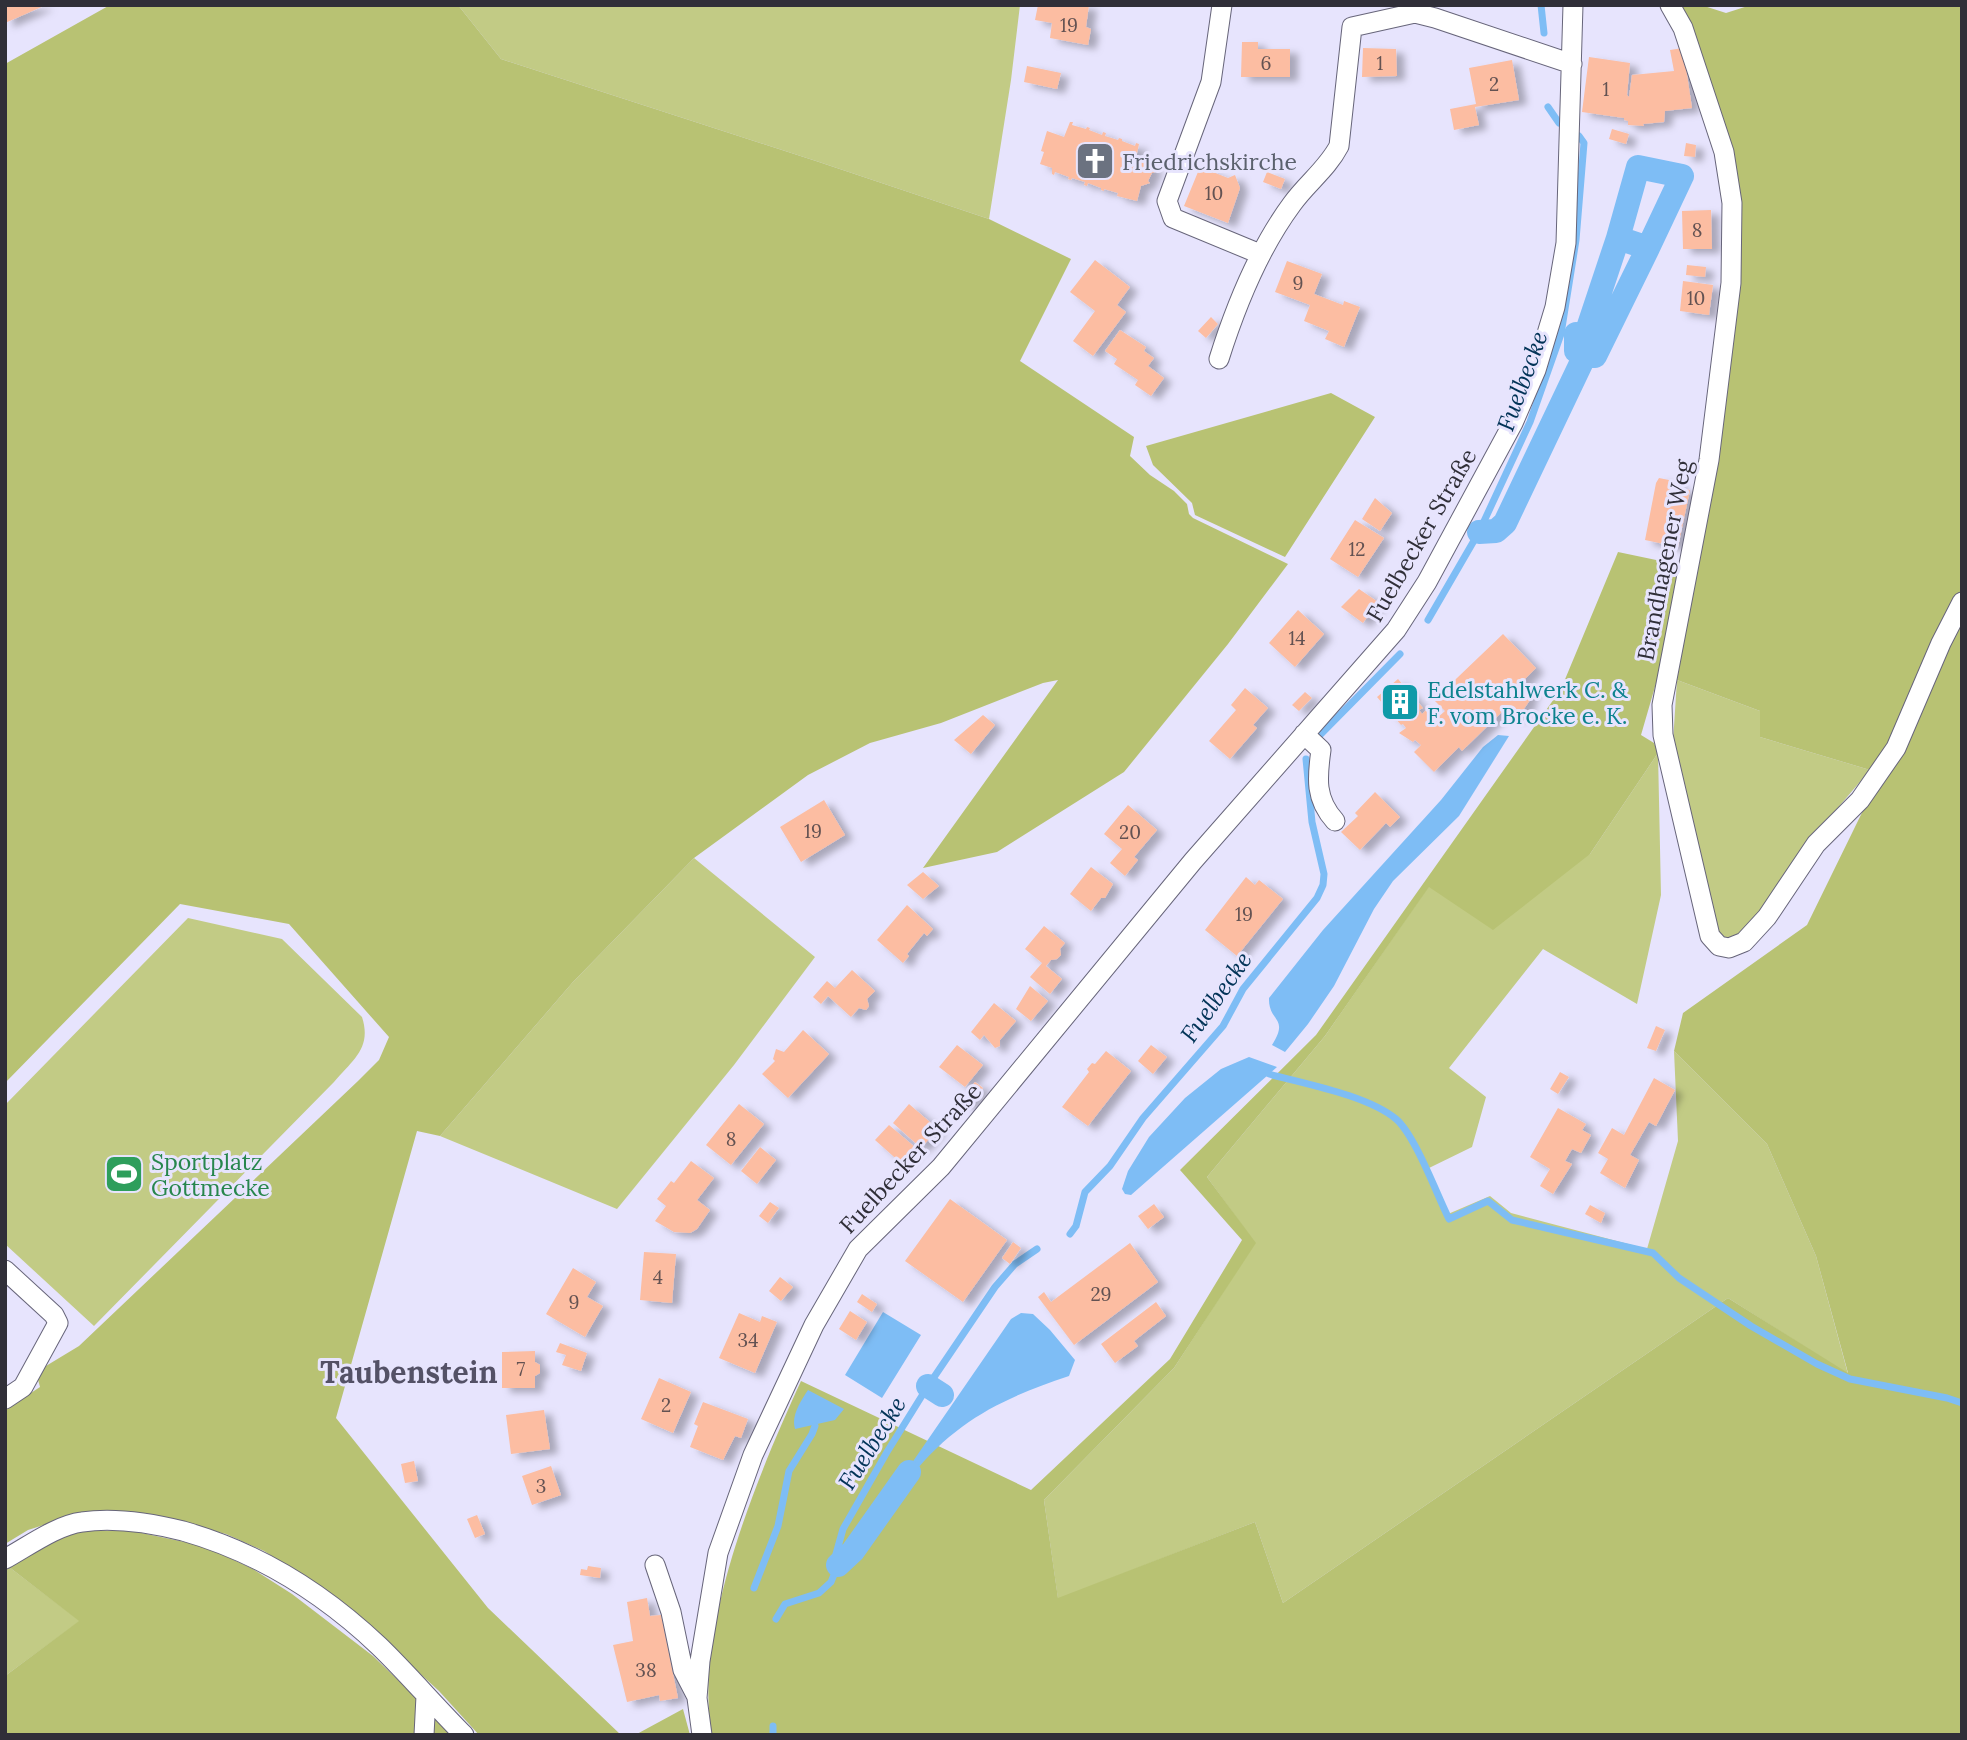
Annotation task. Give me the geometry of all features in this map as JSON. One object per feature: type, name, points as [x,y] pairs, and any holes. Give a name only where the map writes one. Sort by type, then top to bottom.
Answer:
[{"type":"street","points":[[1222,5],[1211,82],[1167,201],[1173,218],[1261,254]]},
{"type":"street","name":"Fuelbecker Straße","points":[[702,1735],[697,1698],[700,1661],[718,1553],[753,1455],[814,1325],[858,1249],[941,1167],[1185,870],[1402,620],[1427,582],[1513,423],[1536,370],[1555,307],[1566,243],[1573,5]]},
{"type":"street","name":"Brandhagener Weg","points":[[1670,5],[1682,28],[1724,152],[1732,203],[1731,283],[1709,460],[1662,705],[1663,734],[1694,870],[1710,936],[1719,946],[1729,948],[1744,942],[1767,917],[1816,844],[1860,800],[1882,769],[1900,740],[1941,643],[1962,602]]},
{"type":"street","points":[[1219,359],[1232,319],[1261,254],[1292,203],[1331,162],[1339,146],[1352,27],[1415,13],[1572,64]]},
{"type":"street","points":[[1304,734],[1321,750],[1317,777],[1319,795],[1335,821]]},
{"type":"street","points":[[5,1270],[54,1315],[58,1323],[23,1387],[5,1399]]},
{"type":"street","points":[[5,1559],[48,1535],[80,1522],[123,1521],[167,1527],[211,1539],[250,1555],[312,1591],[378,1646],[464,1735]]},
{"type":"street","points":[[655,1565],[671,1612],[683,1670],[697,1698]]},
{"type":"street","points":[[424,1735],[426,1696]]},
{"type":"green space","points":[[110,5],[458,5],[501,59],[989,219],[1071,259],[1020,361],[1134,437],[1130,456],[1150,475],[1174,491],[1187,504],[1189,514],[1193,518],[1288,564],[1228,644],[1124,772],[997,852],[923,868],[1058,680],[1043,683],[941,723],[870,743],[808,775],[694,858],[573,982],[440,1136],[417,1131],[336,1418],[488,1608],[621,1735],[479,1735],[439,1691],[336,1597],[264,1551],[226,1534],[151,1515],[72,1516],[28,1530],[5,1544],[5,1410],[40,1387],[36,1372],[79,1346],[358,1081],[379,1060],[389,1037],[289,924],[180,904],[5,1083],[5,64]]},
{"type":"green space","points":[[458,5],[1020,5],[989,219],[501,59]]},
{"type":"green space","points":[[1682,5],[1701,5],[1726,13],[1751,5],[1962,5],[1962,1735],[712,1735],[708,1694],[711,1649],[720,1602],[749,1507],[801,1381],[1031,1490],[1170,1359],[1242,1240],[1180,1170],[1316,1035],[1561,689],[1618,552],[1680,565],[1661,666],[1641,735],[1654,743],[1658,753],[1590,854],[1493,930],[1429,887],[1325,1036],[1207,1177],[1256,1243],[1174,1368],[1044,1500],[1058,1598],[1255,1522],[1283,1603],[1728,1298],[1848,1373],[1816,1256],[1767,1144],[1674,1051],[1683,1013],[1807,925],[1877,782],[1870,770],[1760,737],[1760,711],[1677,680],[1722,433],[1738,293],[1735,163],[1714,92]]},
{"type":"green space","points":[[1331,393],[1375,417],[1285,557],[1195,515],[1192,503],[1153,465],[1146,446]]},
{"type":"green space","points":[[1677,680],[1760,711],[1760,737],[1870,770],[1813,837],[1759,916],[1735,938],[1722,938],[1714,925],[1673,742]]},
{"type":"green space","points":[[1658,753],[1661,895],[1637,1004],[1543,949],[1449,1068],[1486,1097],[1472,1147],[1429,1168],[1448,1214],[1490,1196],[1511,1213],[1647,1249],[1678,1141],[1674,1051],[1767,1144],[1816,1256],[1848,1374],[1728,1298],[1283,1603],[1255,1522],[1058,1599],[1044,1500],[1174,1368],[1255,1243],[1207,1177],[1325,1036],[1429,886],[1590,854]]},
{"type":"green space","points":[[694,858],[815,957],[734,1065],[617,1209],[440,1136],[573,982]]},
{"type":"green space","name":"Sportplatz Gottmecke","points":[[188,918],[282,939],[362,1017],[365,1037],[359,1053],[334,1082],[94,1326],[5,1244],[5,1105]]},
{"type":"green space","points":[[72,1530],[132,1531],[204,1546],[253,1569],[292,1594],[373,1656],[455,1735],[5,1735],[5,1676],[79,1621],[9,1567]]},
{"type":"green space","points":[[9,1567],[80,1621],[5,1676],[5,1570]]},
{"type":"green space","points":[[683,1709],[690,1735],[635,1735]]},
{"type":"water","points":[[1498,735],[1509,736],[1459,816],[1393,881],[1374,909],[1334,986],[1308,1024],[1285,1052],[1272,1045],[1279,1024],[1272,1012],[1269,998],[1323,930],[1441,800],[1483,747]]},
{"type":"water","points":[[1249,1057],[1277,1067],[1131,1195],[1125,1194],[1122,1189],[1128,1171],[1149,1137],[1185,1098],[1221,1069]]},
{"type":"water","points":[[883,1312],[921,1335],[882,1398],[845,1375]]},
{"type":"water","points":[[1021,1313],[1033,1314],[1075,1360],[1069,1376],[1002,1402],[983,1413],[946,1439],[912,1475],[907,1470],[1011,1319]]},
{"type":"water","points":[[808,1390],[844,1409],[835,1420],[795,1429],[795,1414]]},
{"type":"building","points":[[5,5],[46,5],[5,23]]},
{"type":"building","points":[[1038,5],[1089,5],[1086,27],[1091,29],[1088,45],[1050,38],[1052,23],[1035,20]]},
{"type":"building","points":[[1242,42],[1258,42],[1258,49],[1290,49],[1290,77],[1241,77]]},
{"type":"building","points":[[1363,48],[1396,49],[1397,76],[1362,77]]},
{"type":"building","points":[[1683,48],[1692,108],[1665,111],[1664,122],[1643,124],[1644,126],[1628,125],[1624,118],[1582,112],[1589,57],[1630,63],[1629,97],[1632,75],[1674,71],[1670,50]]},
{"type":"building","points":[[1512,60],[1519,100],[1475,107],[1479,125],[1454,130],[1450,109],[1476,104],[1469,68]]},
{"type":"building","points":[[1027,66],[1061,73],[1057,89],[1024,82]]},
{"type":"building","name":"Friedrichskirche","points":[[1070,122],[1102,135],[1103,132],[1106,133],[1105,136],[1122,139],[1135,146],[1136,143],[1139,144],[1136,158],[1150,159],[1148,161],[1155,172],[1148,181],[1150,183],[1141,186],[1137,201],[1117,196],[1118,193],[1101,190],[1088,183],[1087,186],[1084,185],[1085,182],[1068,179],[1069,177],[1055,172],[1054,175],[1052,168],[1040,164],[1047,131],[1064,137]]},
{"type":"building","points":[[1612,129],[1629,134],[1626,144],[1609,139]]},
{"type":"building","points":[[1686,143],[1696,145],[1695,157],[1684,156]]},
{"type":"building","points":[[1200,167],[1228,178],[1235,175],[1240,188],[1228,223],[1184,206]]},
{"type":"building","points":[[1267,172],[1285,179],[1281,189],[1263,182]]},
{"type":"building","points":[[1711,210],[1712,249],[1683,249],[1682,211]]},
{"type":"building","points":[[1095,260],[1130,287],[1117,305],[1126,312],[1093,356],[1073,341],[1095,311],[1070,292]]},
{"type":"building","points":[[1287,261],[1322,274],[1314,294],[1343,305],[1344,301],[1360,307],[1344,347],[1325,339],[1329,331],[1304,321],[1310,305],[1275,292]]},
{"type":"building","points":[[1687,265],[1706,267],[1705,277],[1686,275]]},
{"type":"building","points":[[1683,281],[1713,285],[1709,315],[1680,311]]},
{"type":"building","points":[[1211,317],[1218,324],[1206,338],[1198,331]]},
{"type":"building","points":[[1120,330],[1146,347],[1144,351],[1154,358],[1148,366],[1164,378],[1151,396],[1135,385],[1138,380],[1114,364],[1117,359],[1105,351]]},
{"type":"building","points":[[1659,478],[1679,482],[1678,488],[1690,490],[1678,547],[1645,540]]},
{"type":"building","points":[[1375,498],[1392,513],[1380,531],[1362,519]]},
{"type":"building","points":[[1355,520],[1384,538],[1358,577],[1330,559]]},
{"type":"building","points":[[1359,589],[1378,602],[1363,623],[1341,607]]},
{"type":"building","points":[[1298,610],[1324,634],[1295,667],[1269,643]]},
{"type":"building","points":[[1503,634],[1536,668],[1523,681],[1533,691],[1527,698],[1530,700],[1517,719],[1506,708],[1462,751],[1459,747],[1434,772],[1414,752],[1421,745],[1399,733],[1406,728],[1377,697],[1398,679],[1423,708],[1419,710],[1422,714],[1426,710],[1436,719],[1445,711],[1434,700]]},
{"type":"building","points":[[1245,688],[1268,708],[1253,725],[1257,728],[1230,759],[1209,741],[1236,710],[1231,705]]},
{"type":"building","points":[[1305,692],[1312,698],[1299,711],[1292,705]]},
{"type":"building","points":[[983,715],[995,725],[971,754],[954,740]]},
{"type":"building","points":[[1375,792],[1400,817],[1390,827],[1386,823],[1360,850],[1341,832],[1358,816],[1355,813]]},
{"type":"building","points":[[824,800],[845,835],[801,862],[780,827]]},
{"type":"building","points":[[1128,805],[1157,830],[1134,857],[1138,860],[1125,876],[1110,863],[1122,849],[1104,834]]},
{"type":"building","points":[[1091,867],[1113,884],[1105,898],[1101,898],[1091,911],[1070,894]]},
{"type":"building","points":[[923,872],[939,886],[923,899],[907,885]]},
{"type":"building","points":[[1246,877],[1255,885],[1259,880],[1283,899],[1237,956],[1205,930]]},
{"type":"building","points":[[907,905],[933,929],[927,936],[924,933],[903,963],[877,940]]},
{"type":"building","points":[[1044,926],[1065,943],[1060,949],[1061,955],[1046,966],[1062,979],[1050,994],[1030,977],[1042,963],[1025,949]]},
{"type":"building","points":[[852,970],[875,991],[867,999],[869,1006],[866,1010],[859,1008],[851,1017],[828,996],[821,1004],[813,997],[827,981],[835,988]]},
{"type":"building","points":[[1030,986],[1048,1001],[1031,1021],[1016,1009]]},
{"type":"building","points":[[994,1003],[1016,1021],[1000,1040],[1000,1046],[995,1048],[984,1035],[980,1040],[971,1032]]},
{"type":"building","points":[[1656,1026],[1665,1030],[1656,1051],[1647,1048]]},
{"type":"building","points":[[803,1030],[829,1054],[788,1098],[762,1074],[775,1061],[773,1059],[776,1049],[784,1052]]},
{"type":"building","points":[[957,1045],[983,1065],[965,1087],[939,1067]]},
{"type":"building","points":[[1151,1045],[1167,1057],[1153,1074],[1138,1061]]},
{"type":"building","points":[[1106,1051],[1131,1071],[1088,1126],[1062,1107],[1089,1072],[1087,1069]]},
{"type":"building","points":[[1560,1072],[1569,1077],[1558,1094],[1550,1089]]},
{"type":"building","points":[[1654,1078],[1675,1090],[1656,1126],[1649,1122],[1630,1155],[1639,1160],[1625,1188],[1600,1173],[1608,1159],[1598,1153],[1612,1128],[1624,1135]]},
{"type":"building","points":[[975,1082],[983,1088],[968,1107],[960,1100]]},
{"type":"building","points":[[739,1104],[764,1124],[731,1165],[706,1145]]},
{"type":"building","points":[[909,1104],[938,1129],[921,1148],[893,1123]]},
{"type":"building","points":[[1558,1108],[1586,1124],[1582,1130],[1591,1135],[1581,1153],[1572,1149],[1565,1161],[1572,1164],[1553,1194],[1540,1186],[1550,1169],[1530,1157]]},
{"type":"building","points":[[889,1125],[916,1148],[902,1164],[875,1140]]},
{"type":"building","points":[[760,1147],[776,1160],[757,1184],[741,1171]]},
{"type":"building","points":[[691,1161],[714,1178],[697,1200],[710,1210],[697,1229],[690,1233],[674,1232],[655,1221],[666,1206],[657,1199]]},
{"type":"building","points":[[950,1199],[1007,1240],[963,1302],[905,1261]]},
{"type":"building","points":[[770,1202],[779,1208],[768,1223],[759,1216]]},
{"type":"building","points":[[1154,1204],[1164,1217],[1148,1229],[1138,1216]]},
{"type":"building","points":[[1590,1205],[1605,1213],[1601,1223],[1585,1214]]},
{"type":"building","points":[[1013,1242],[1021,1248],[1010,1264],[1002,1258]]},
{"type":"building","points":[[1130,1243],[1158,1282],[1074,1345],[1038,1297],[1044,1292],[1051,1302]]},
{"type":"building","points":[[644,1252],[676,1254],[672,1303],[640,1300]]},
{"type":"building","points":[[573,1268],[596,1282],[587,1297],[603,1306],[585,1337],[546,1314]]},
{"type":"building","points":[[780,1277],[793,1287],[781,1301],[769,1291]]},
{"type":"building","points":[[862,1294],[877,1304],[872,1312],[857,1302]]},
{"type":"building","points":[[1156,1302],[1166,1316],[1134,1341],[1138,1346],[1115,1363],[1101,1344]]},
{"type":"building","points":[[850,1311],[867,1322],[856,1340],[839,1329]]},
{"type":"building","points":[[739,1313],[760,1322],[762,1316],[777,1322],[755,1373],[719,1358]]},
{"type":"building","points":[[560,1343],[587,1353],[581,1371],[562,1365],[566,1355],[556,1352]]},
{"type":"building","points":[[535,1351],[535,1362],[540,1365],[540,1373],[535,1376],[535,1388],[502,1388],[502,1352]]},
{"type":"building","points":[[659,1378],[691,1392],[673,1433],[641,1419]]},
{"type":"building","points":[[703,1402],[748,1419],[741,1438],[735,1436],[723,1460],[690,1447],[698,1426],[694,1424]]},
{"type":"building","points":[[544,1410],[550,1449],[511,1454],[506,1415]]},
{"type":"building","points":[[414,1461],[418,1481],[405,1483],[401,1464]]},
{"type":"building","points":[[551,1466],[561,1495],[532,1505],[522,1476]]},
{"type":"building","points":[[477,1515],[485,1534],[475,1538],[467,1519]]},
{"type":"building","points":[[588,1566],[601,1568],[600,1578],[580,1575],[581,1569],[587,1570]]},
{"type":"building","points":[[647,1598],[650,1616],[661,1615],[678,1698],[660,1701],[659,1695],[627,1702],[613,1645],[633,1641],[627,1602]]},
{"type":"waterway","name":"Fuelbecke","points":[[1541,5],[1544,33]]},
{"type":"waterway","name":"Fuelbecke","points":[[1548,107],[1559,123]]},
{"type":"waterway","name":"Fuelbecke","points":[[1428,620],[1479,532],[1530,422],[1561,334],[1576,240],[1584,143],[1579,136]]},
{"type":"waterway","points":[[1638,167],[1682,176],[1648,248],[1618,238],[1638,167]]},
{"type":"waterway","points":[[1479,532],[1496,531],[1505,523],[1586,353],[1576,351],[1576,334],[1585,337],[1618,238],[1648,248],[1595,356],[1586,353]]},
{"type":"waterway","name":"Fuelbecke","points":[[1318,737],[1400,654]]},
{"type":"waterway","name":"Fuelbecke","points":[[1070,1234],[1076,1226],[1085,1192],[1110,1166],[1143,1118],[1223,1026],[1243,989],[1317,898],[1323,885],[1324,874],[1312,822],[1306,759]]},
{"type":"waterway","points":[[1269,1074],[1353,1097],[1396,1119],[1418,1151],[1449,1219],[1488,1201],[1512,1220],[1653,1253],[1679,1278],[1751,1326],[1817,1364],[1850,1379],[1962,1403]]},
{"type":"waterway","name":"Fuelbecke","points":[[776,1619],[785,1604],[819,1593],[831,1582],[838,1565],[836,1554],[843,1529],[887,1452],[995,1287],[1015,1264],[1037,1249]]},
{"type":"waterway","points":[[928,1386],[942,1395]]},
{"type":"waterway","points":[[754,1588],[778,1526],[789,1471],[815,1426]]},
{"type":"waterway","points":[[838,1565],[853,1551],[909,1472]]},
{"type":"waterway","name":"Fuelbecke","points":[[773,1726],[773,1735]]},
{"type":"place","name":"Friedrichskirche","points":[[1095,161]]},
{"type":"place","name":"Edelstahlwerk C. & F. vom Brocke e. K.","points":[[1400,702]]},
{"type":"place","name":"Sportplatz Gottmecke","points":[[124,1174]]},
{"type":"district","name":"Taubenstein","points":[[409,1372]]}]
